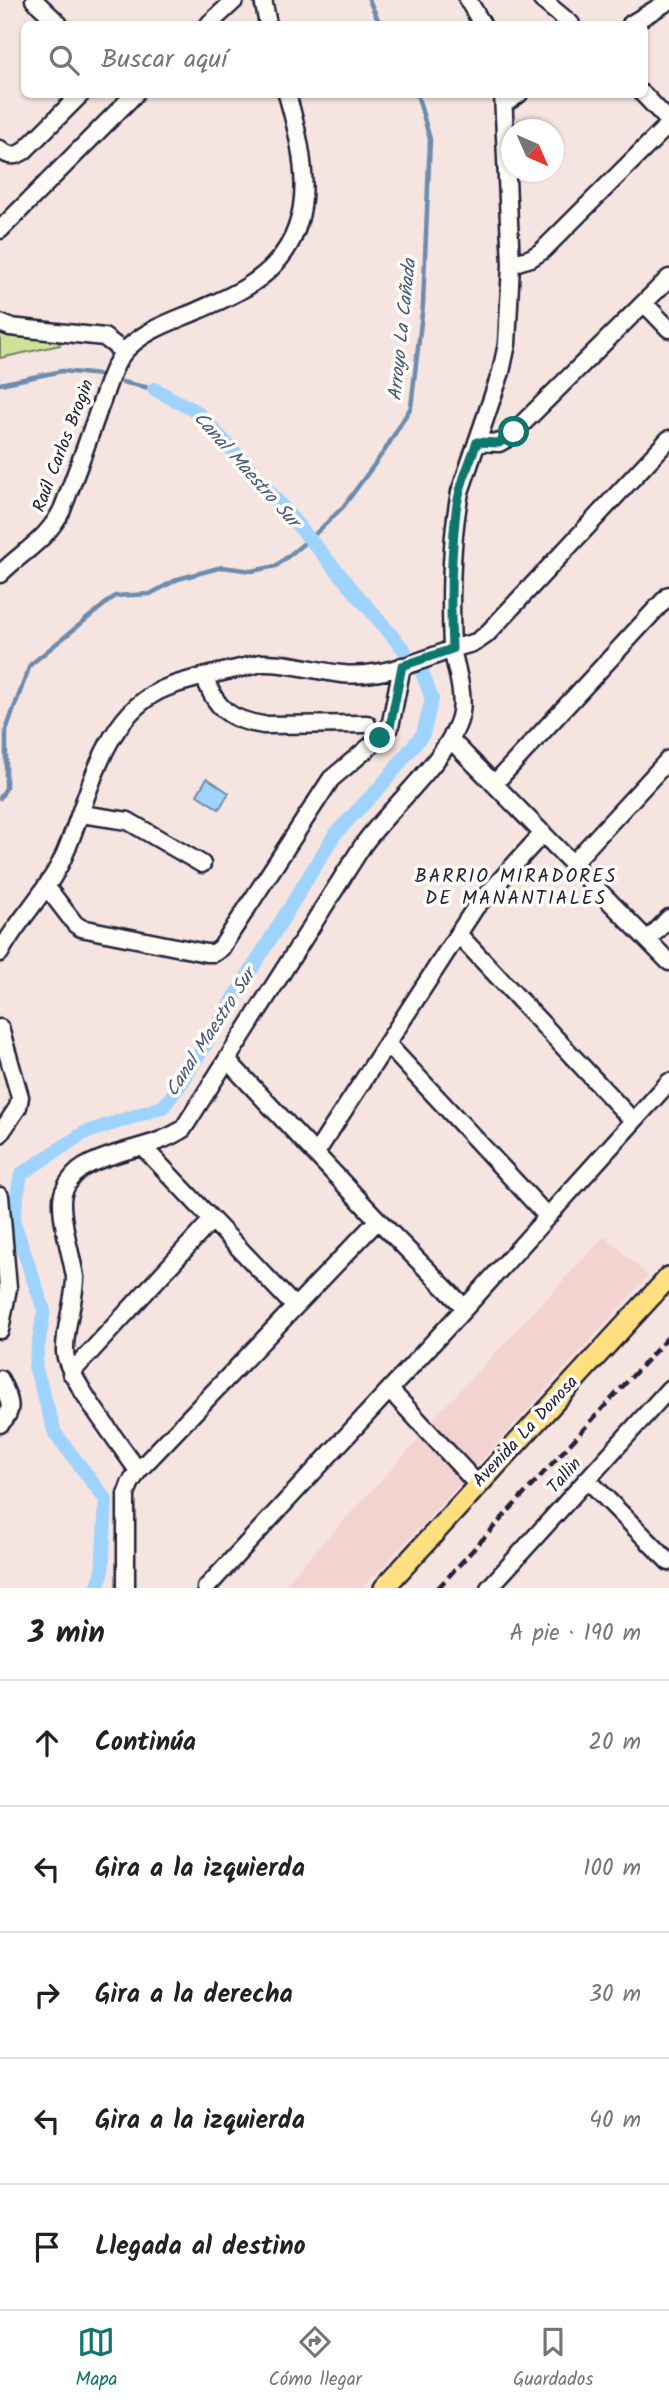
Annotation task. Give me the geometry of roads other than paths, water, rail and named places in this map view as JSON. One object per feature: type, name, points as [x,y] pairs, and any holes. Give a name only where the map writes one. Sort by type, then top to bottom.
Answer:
[{"type":"main road","name":"Avenida La Donosa","points":[[384,1588],[669,1277]]},
{"type":"street","points":[[34,0],[56,21]]},
{"type":"street","points":[[212,21],[235,0]]},
{"type":"street","points":[[263,0],[267,21]]},
{"type":"street","points":[[468,0],[480,21]]},
{"type":"street","points":[[542,0],[567,21]]},
{"type":"street","points":[[636,21],[669,1]]},
{"type":"street","points":[[0,149],[12,156],[24,151],[77,98]]},
{"type":"street","points":[[0,230],[129,98]]},
{"type":"street","points":[[0,323],[10,327],[104,337],[124,352],[147,333],[236,293],[254,282],[286,251],[298,228],[303,204],[300,143],[288,98]]},
{"type":"street","points":[[511,264],[531,258],[542,251],[669,122],[647,98]]},
{"type":"street","points":[[138,1471],[71,1373],[65,1352],[75,1277],[62,1202],[65,1189],[73,1176],[85,1166],[143,1147],[183,1129],[375,827],[451,740],[461,712],[452,649],[451,620],[456,511],[504,360],[511,264],[504,99]]},
{"type":"street","points":[[477,442],[499,443],[508,438],[669,278]]},
{"type":"street","points":[[644,303],[669,329]]},
{"type":"street","name":"Raúl Carlos Brogin","points":[[0,574],[43,539],[54,526],[112,374],[124,352]]},
{"type":"street","points":[[0,953],[60,864],[118,725],[149,696],[167,687],[261,663],[276,662],[344,675],[363,674],[402,666],[476,642],[486,635],[669,439]]},
{"type":"street","points":[[494,784],[669,596]]},
{"type":"street","points":[[46,886],[81,928],[214,953],[221,948],[331,779],[390,727],[402,666]]},
{"type":"street","points":[[205,677],[217,703],[230,716],[248,723],[367,724]]},
{"type":"street","points":[[451,740],[669,961]]},
{"type":"street","points":[[573,863],[669,759]]},
{"type":"street","points":[[81,814],[128,821],[202,864]]},
{"type":"street","points":[[316,1153],[458,934],[487,894],[543,833]]},
{"type":"street","points":[[648,940],[669,918]]},
{"type":"street","points":[[458,934],[633,1121]]},
{"type":"street","points":[[0,1028],[20,1097],[18,1107],[0,1133]]},
{"type":"street","points":[[388,1045],[547,1216]]},
{"type":"street","points":[[228,1061],[465,1308]]},
{"type":"street","points":[[206,1588],[669,1082]]},
{"type":"street","points":[[143,1147],[294,1306]]},
{"type":"street","points":[[0,1196],[8,1288],[0,1329]]},
{"type":"street","points":[[126,1588],[126,1495],[138,1471],[378,1220]]},
{"type":"street","points":[[71,1373],[211,1221]]},
{"type":"street","points":[[0,1379],[10,1404],[10,1413],[0,1424]]},
{"type":"street","name":"Tallin","points":[[488,1588],[669,1389]]},
{"type":"street","points":[[390,1390],[478,1485]]},
{"type":"street","points":[[587,1479],[669,1562]]},
{"type":"water","points":[[207,778],[229,793],[219,809],[197,795]]},
{"type":"waterway","name":"Arroyo La Cañada","points":[[369,0],[379,21]]},
{"type":"waterway","name":"Arroyo La Cañada","points":[[0,798],[6,788],[6,730],[30,665],[115,596],[150,594],[178,579],[222,567],[252,571],[276,566],[343,507],[385,450],[411,407],[423,305],[430,139],[418,98]]},
{"type":"waterway","name":"Canal Maestro Sur","points":[[0,384],[62,371],[100,375]]},
{"type":"waterway","name":"Canal Maestro Sur","points":[[122,382],[154,389]]},
{"type":"waterway","name":"Canal Maestro Sur","points":[[154,389],[197,412],[245,463],[405,651]]},
{"type":"waterway","name":"Canal Maestro Sur","points":[[97,1588],[102,1574],[106,1500],[55,1433],[35,1366],[44,1310],[13,1220],[21,1174],[84,1133],[163,1107],[181,1084],[335,834],[382,785],[423,734],[432,699],[421,669]]},
{"type":"railway","points":[[438,1588],[669,1336]]},
{"type":"district","name":"BARRIO MIRADORES DE MANANTIALES","points":[[516,888]]}]
